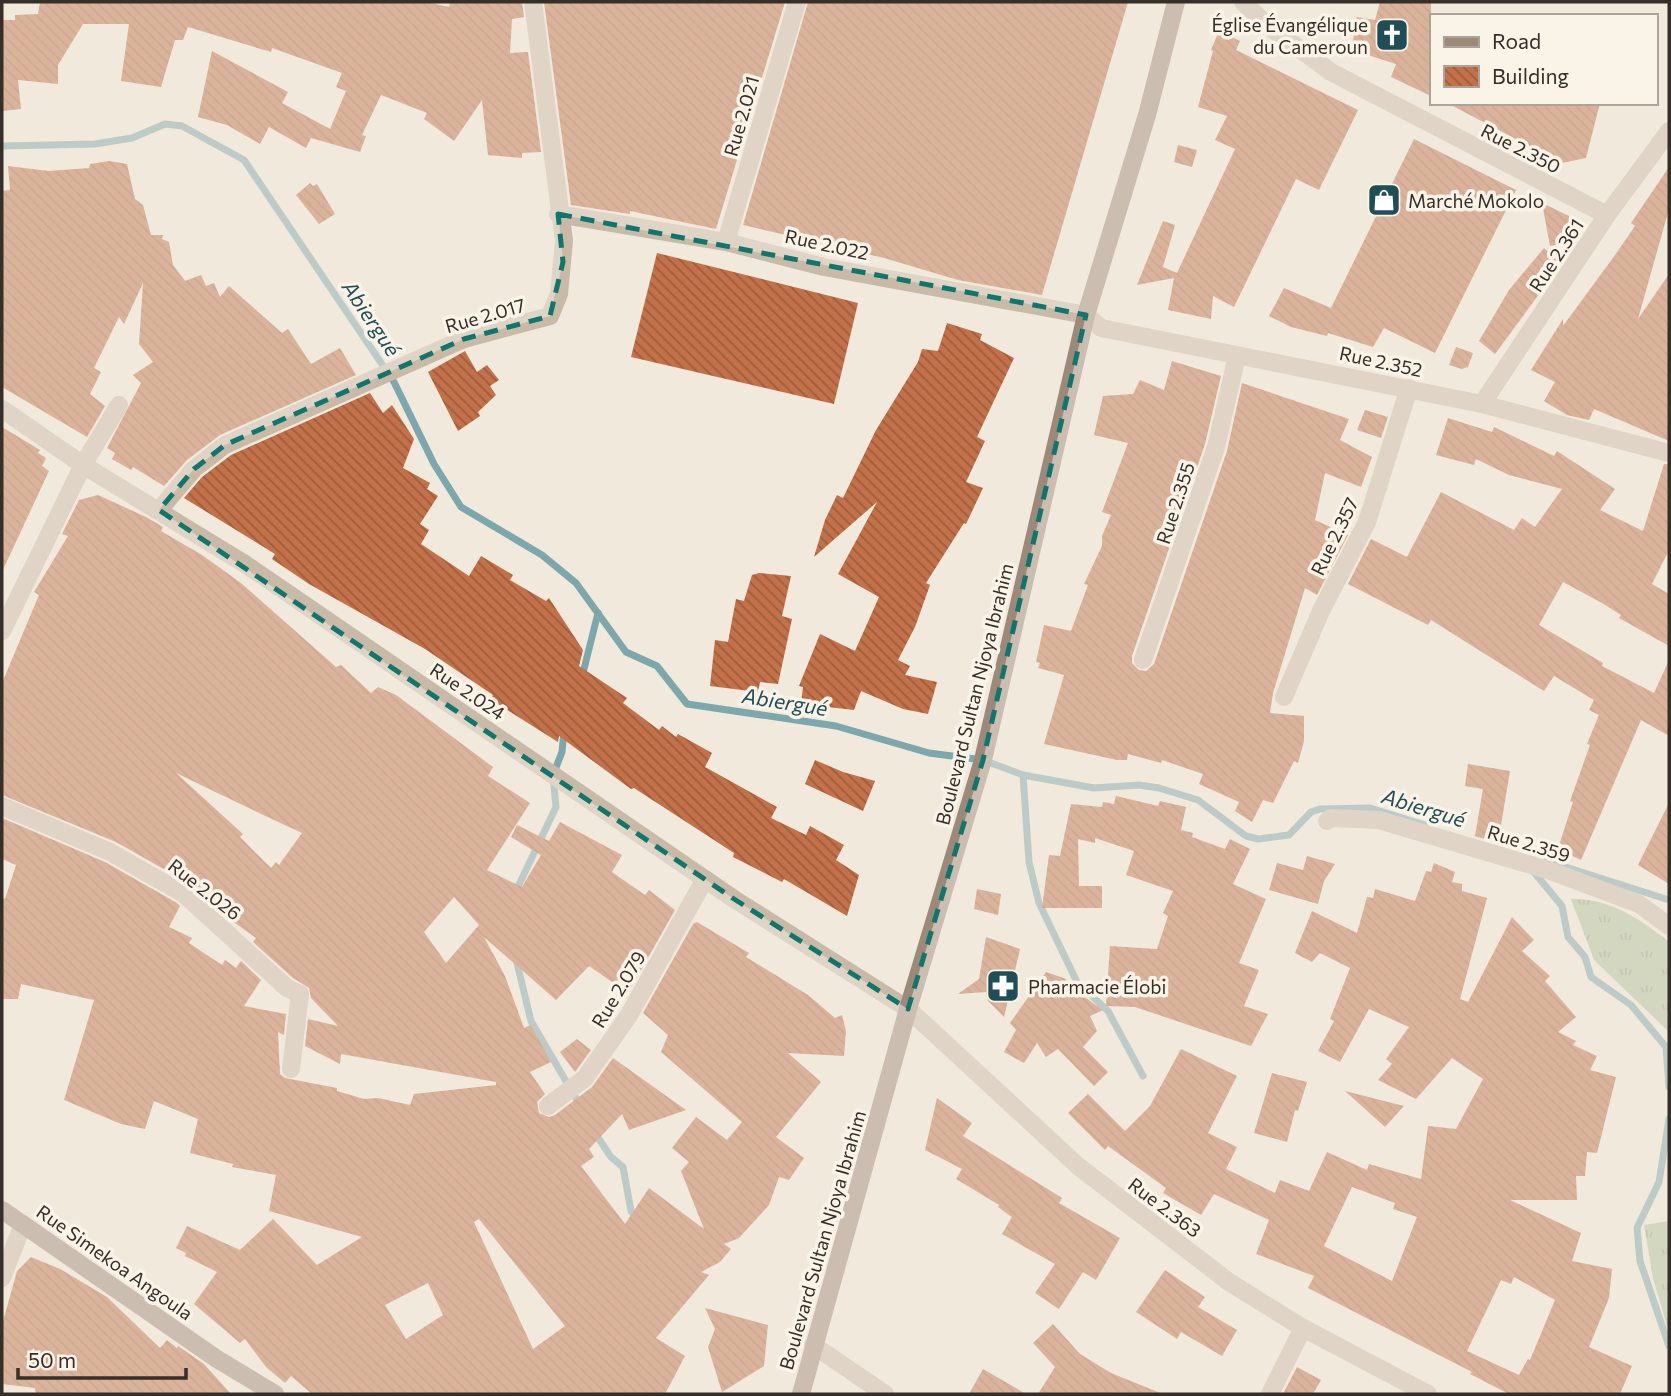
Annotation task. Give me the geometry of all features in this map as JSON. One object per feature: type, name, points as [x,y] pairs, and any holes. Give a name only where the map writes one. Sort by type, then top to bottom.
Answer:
[{"type":"street","name":"Rue 2.017","points":[[159,510],[194,468],[225,445],[464,340],[550,316],[559,294],[564,241],[558,214],[533,2]]},
{"type":"street","name":"Rue 2.021","points":[[726,242],[797,2]]},
{"type":"street","name":"Boulevard Sultan Njoya Ibrahim","points":[[801,1394],[908,1009],[983,760],[1086,315],[1147,114],[1176,2]]},
{"type":"street","name":"Rue 2.350","points":[[1243,2],[1267,25],[1331,72],[1607,215]]},
{"type":"street","name":"Rue 2.361","points":[[1482,404],[1607,215],[1669,131]]},
{"type":"street","name":"Rue 2.022","points":[[558,214],[726,242],[824,267],[1086,315]]},
{"type":"street","name":"Rue 2.352","points":[[1086,315],[1101,328],[1482,404],[1669,453]]},
{"type":"street","name":"Rue 2.355","points":[[1143,660],[1216,447],[1237,356]]},
{"type":"street","name":"Rue 2.357","points":[[1284,697],[1321,611],[1367,522],[1409,388]]},
{"type":"street","points":[[2,631],[83,465],[118,405]]},
{"type":"street","name":"Rue 2.024","points":[[2,409],[83,465],[245,564],[705,879],[908,1009]]},
{"type":"street","name":"Rue 2.026","points":[[2,806],[110,852],[162,881],[206,912],[287,988],[300,994],[291,1069]]},
{"type":"street","name":"Rue 2.359","points":[[1327,821],[1331,818],[1379,820],[1548,870],[1639,904],[1669,926]]},
{"type":"street","name":"Rue 2.079","points":[[548,1106],[585,1078],[629,1015],[705,879]]},
{"type":"street","name":"Rue 2.363","points":[[908,1009],[1078,1166],[1229,1282],[1303,1328],[1428,1394]]},
{"type":"street","name":"Rue Simekoa Angoula","points":[[2,1210],[217,1359],[275,1394]]},
{"type":"street","points":[[2,1278],[23,1224]]},
{"type":"street","points":[[1270,1394],[1303,1328]]},
{"type":"street","points":[[813,1346],[885,1394]]},
{"type":"highlighted area","points":[[558,214],[1086,315],[983,760],[908,1009],[734,899],[159,510],[194,469],[225,445],[464,339],[550,316],[563,262]]},
{"type":"green space","points":[[1571,899],[1611,906],[1636,918],[1669,942],[1669,1032],[1594,960]]},
{"type":"green space","points":[[1669,1221],[1669,1333],[1653,1278],[1644,1225]]},
{"type":"building","points":[[40,2],[427,2],[449,7],[450,2],[522,2],[524,17],[512,19],[510,53],[528,52],[541,152],[522,153],[522,158],[488,155],[482,100],[454,141],[424,119],[427,113],[381,95],[362,135],[366,136],[360,152],[311,138],[306,148],[269,127],[260,144],[227,125],[198,117],[212,51],[288,92],[282,103],[330,129],[346,91],[336,87],[342,73],[272,48],[271,52],[188,27],[183,40],[175,40],[161,87],[121,81],[129,24],[83,24],[58,65],[58,84],[18,80],[21,109],[2,111],[2,20],[15,20],[15,15],[38,14]]},
{"type":"building","points":[[544,2],[785,2],[716,229],[630,211],[630,214],[571,205]]},
{"type":"building","points":[[808,2],[1128,2],[1042,295],[958,280],[884,258],[743,225]]},
{"type":"building","name":"Église Évangélique du Cameroun","points":[[1380,2],[1431,2],[1430,96],[1391,77],[1396,64],[1352,50],[1356,17],[1375,20]]},
{"type":"building","points":[[1219,31],[1240,41],[1236,50],[1358,110],[1319,190],[1296,179],[1234,307],[1213,296],[1211,319],[1168,310],[1174,278],[1137,285],[1163,221],[1175,225],[1163,267],[1177,273],[1235,149],[1215,140],[1227,116],[1198,107],[1213,51],[1211,50]]},
{"type":"building","points":[[1451,105],[1599,105],[1586,158],[1562,163]]},
{"type":"building","points":[[1414,139],[1516,190],[1435,353],[1384,328],[1373,347],[1328,333],[1327,336],[1291,327],[1269,316],[1284,288],[1331,308]]},
{"type":"building","points":[[1178,145],[1197,150],[1192,167],[1174,162]]},
{"type":"building","points":[[109,161],[127,164],[135,199],[143,205],[151,235],[163,235],[162,239],[169,242],[173,265],[185,281],[201,275],[206,286],[214,283],[220,297],[229,286],[282,333],[288,329],[311,364],[340,348],[356,375],[220,435],[187,460],[164,486],[133,467],[131,470],[112,459],[115,453],[107,448],[141,383],[133,375],[153,362],[139,344],[143,283],[124,324],[119,317],[94,368],[101,372],[90,394],[105,406],[87,437],[2,387],[2,191],[10,190],[8,166],[49,171],[89,168],[90,164]]},
{"type":"building","points":[[1669,167],[1669,209],[1638,319],[1669,274],[1669,441],[1594,409],[1589,420],[1567,415],[1544,401],[1555,382],[1531,370],[1563,319],[1563,326],[1635,226],[1631,223]]},
{"type":"building","points":[[310,183],[313,186],[317,184],[335,214],[319,224],[296,195]]},
{"type":"building","points":[[1542,203],[1569,216],[1570,243],[1550,246]]},
{"type":"building","points":[[1544,248],[1562,263],[1495,354],[1479,341],[1509,290]]},
{"type":"building","points":[[657,253],[858,303],[834,404],[631,357]]},
{"type":"building","points":[[947,323],[982,334],[980,340],[1014,358],[977,437],[985,441],[966,482],[983,488],[966,524],[964,523],[926,583],[930,585],[915,627],[898,660],[910,666],[905,675],[937,682],[928,714],[903,709],[861,691],[854,710],[801,704],[803,687],[799,686],[820,634],[855,651],[879,597],[838,574],[877,502],[814,557],[825,520],[837,495],[843,498],[876,430],[918,362],[922,349],[938,351]]},
{"type":"building","points":[[1456,347],[1473,353],[1468,367],[1462,369],[1449,365]]},
{"type":"building","points":[[465,351],[477,372],[487,365],[499,380],[490,386],[496,395],[478,412],[480,416],[458,431],[428,372]]},
{"type":"building","points":[[1172,361],[1221,376],[1205,444],[1132,656],[1132,663],[1139,670],[1146,671],[1154,664],[1227,451],[1242,383],[1349,419],[1340,440],[1372,457],[1361,487],[1325,473],[1315,520],[1348,535],[1317,595],[1305,588],[1273,693],[1270,713],[1304,716],[1304,741],[1298,763],[1294,761],[1273,803],[1263,800],[1252,822],[1235,811],[1239,802],[1199,784],[1203,774],[1162,760],[1161,763],[1128,754],[1127,760],[1117,760],[1044,744],[1064,675],[1038,668],[1040,663],[1036,662],[1044,625],[1071,631],[1088,585],[1084,584],[1102,546],[1102,536],[1111,515],[1102,512],[1128,443],[1094,435],[1103,396],[1133,394],[1140,380],[1164,390]]},
{"type":"building","points":[[370,393],[383,413],[392,405],[414,439],[403,468],[430,483],[427,489],[438,496],[420,524],[429,530],[421,544],[469,576],[481,556],[513,575],[510,580],[546,601],[549,598],[583,650],[579,666],[627,698],[623,703],[659,730],[662,726],[676,737],[678,734],[712,753],[705,767],[777,807],[771,818],[806,835],[810,826],[844,845],[836,860],[859,875],[847,916],[784,879],[782,882],[733,857],[734,853],[634,788],[631,789],[559,736],[558,742],[490,699],[493,695],[425,649],[309,584],[272,559],[275,554],[184,498],[202,477],[231,455]]},
{"type":"building","points":[[1365,410],[1388,417],[1381,438],[1357,430]]},
{"type":"building","points":[[1448,418],[1492,432],[1494,427],[1554,456],[1557,451],[1615,489],[1600,510],[1643,531],[1664,464],[1669,464],[1669,550],[1652,584],[1669,594],[1669,646],[1619,618],[1621,615],[1602,603],[1563,582],[1539,625],[1603,663],[1602,666],[1654,693],[1669,660],[1669,736],[1641,720],[1581,860],[1558,849],[1573,802],[1570,801],[1590,745],[1587,744],[1599,715],[1589,710],[1594,700],[1554,676],[1544,691],[1431,620],[1428,625],[1348,584],[1371,539],[1407,557],[1441,492],[1514,530],[1522,518],[1535,527],[1562,489],[1509,475],[1476,459],[1474,465],[1436,455]]},
{"type":"building","points":[[2,427],[40,450],[38,453],[46,458],[42,466],[49,471],[2,572]]},
{"type":"building","points":[[98,495],[163,527],[161,531],[202,555],[241,583],[336,667],[341,665],[371,693],[378,687],[396,695],[493,767],[488,776],[530,803],[487,870],[522,887],[541,855],[511,837],[517,825],[549,841],[560,822],[622,855],[612,872],[645,895],[649,890],[675,910],[628,993],[589,966],[556,1000],[484,937],[505,976],[524,1028],[531,1025],[551,1062],[530,1072],[545,1094],[537,1102],[539,1113],[549,1117],[555,1115],[592,1087],[613,1058],[686,1110],[629,1130],[622,1114],[589,1149],[594,1157],[581,1166],[625,1224],[649,1188],[704,1229],[681,1171],[689,1162],[672,1148],[696,1117],[727,1140],[742,1122],[661,1052],[668,1035],[643,1013],[693,924],[697,922],[749,953],[746,957],[808,995],[835,1018],[842,1015],[846,1031],[844,1056],[788,1053],[821,1082],[776,1137],[804,1158],[789,1180],[779,1177],[769,1205],[739,1238],[724,1244],[731,1249],[720,1262],[701,1272],[709,1275],[656,1338],[685,1356],[665,1394],[312,1394],[291,1376],[285,1383],[266,1367],[245,1339],[240,1343],[194,1304],[217,1272],[185,1256],[186,1253],[176,1248],[187,1226],[240,1250],[273,1219],[317,1265],[362,1237],[269,1211],[276,1175],[232,1167],[233,1164],[190,1153],[198,1119],[154,1101],[145,1129],[121,1124],[64,1100],[94,1000],[21,984],[18,999],[2,999],[2,898],[5,899],[16,865],[2,859],[2,818],[105,862],[177,903],[180,906],[169,927],[192,938],[189,943],[222,965],[225,960],[236,968],[241,961],[261,980],[244,1006],[286,1014],[284,1035],[278,1032],[280,1074],[285,1078],[337,1088],[337,1091],[364,1099],[378,1098],[410,1105],[414,1094],[496,1085],[496,1082],[341,1054],[340,1064],[305,1046],[308,1019],[338,1026],[311,998],[309,988],[293,978],[253,942],[256,938],[228,918],[231,915],[190,884],[116,842],[2,795],[2,683],[39,595],[34,592],[68,536],[62,534],[79,500]],"holes":[[[176,773],[302,833],[279,865],[276,862],[271,868],[240,837],[243,834]],[[454,897],[479,925],[446,963],[424,932]],[[479,1219],[565,1326],[533,1349],[474,1222]],[[428,1283],[443,1315],[406,1339],[385,1305]]]},
{"type":"building","points":[[759,573],[791,576],[782,616],[792,619],[778,684],[760,682],[758,692],[710,686],[715,640],[728,642],[736,599],[744,601],[752,575]]},
{"type":"building","points":[[815,760],[875,781],[863,811],[805,784]]},
{"type":"building","points":[[1468,764],[1510,771],[1498,843],[1475,836],[1483,789],[1465,786]]},
{"type":"building","points":[[1116,796],[1158,806],[1160,801],[1186,807],[1181,830],[1225,849],[1230,839],[1250,849],[1233,884],[1266,899],[1239,963],[1259,970],[1244,1006],[1268,1014],[1251,1046],[1135,1007],[1106,1006],[1110,946],[1157,949],[1168,916],[1163,913],[1173,891],[1126,875],[1134,851],[1095,838],[1095,843],[1078,839],[1079,886],[1102,886],[1102,908],[1042,908],[1049,855],[1060,856],[1071,804],[1102,807],[1103,802],[1114,804]]},
{"type":"building","points":[[1669,803],[1669,884],[1638,865]]},
{"type":"building","points":[[1307,856],[1335,864],[1324,881],[1318,904],[1269,890],[1277,863],[1303,870]]},
{"type":"building","points":[[1434,863],[1455,872],[1452,882],[1462,884],[1462,891],[1487,898],[1460,999],[1468,1002],[1512,917],[1534,940],[1522,951],[1550,976],[1545,981],[1576,1017],[1558,1032],[1576,1041],[1573,1045],[1597,1056],[1590,1070],[1616,1077],[1597,1153],[1587,1152],[1585,1176],[1576,1176],[1577,1200],[1510,1200],[1581,1233],[1572,1261],[1612,1269],[1609,1298],[1589,1347],[1632,1366],[1620,1394],[1509,1394],[1470,1374],[1472,1372],[1308,1288],[1314,1276],[1256,1254],[1269,1220],[1214,1194],[1201,1215],[1163,1193],[1166,1188],[1108,1146],[1105,1150],[1068,1113],[1088,1094],[1125,1131],[1150,1106],[1181,1049],[1237,1076],[1208,1133],[1237,1147],[1226,1169],[1275,1193],[1280,1180],[1309,1191],[1327,1152],[1367,1170],[1369,1164],[1421,1179],[1428,1126],[1456,1129],[1483,1079],[1452,1058],[1416,1099],[1378,1080],[1392,1064],[1386,1059],[1409,1027],[1369,1009],[1340,1062],[1318,1051],[1334,1021],[1330,1019],[1350,968],[1320,953],[1312,962],[1295,953],[1312,911],[1357,933],[1367,897],[1373,898],[1375,889],[1415,901],[1426,871],[1431,872]],"holes":[[[1352,1187],[1395,1203],[1393,1209],[1417,1217],[1392,1281],[1324,1246]],[[1514,1277],[1555,1300],[1530,1360],[1528,1359],[1519,1375],[1467,1351],[1501,1280],[1511,1284]]]},
{"type":"building","points":[[977,889],[1001,894],[998,915],[974,909]]},
{"type":"building","name":"Pharmacie Élobi","points":[[986,937],[1020,949],[1004,1017],[988,1001],[986,992],[958,994],[979,979]]},
{"type":"building","points":[[1046,972],[1066,979],[1063,990],[1083,996],[1103,1010],[1090,1016],[1097,1031],[1083,1047],[1108,1072],[1094,1086],[1058,1049],[1046,1057],[1037,1043],[1024,1063],[1004,1052],[1016,1030],[1010,1023]]},
{"type":"building","points":[[577,1039],[591,1050],[575,1072],[560,1052]]},
{"type":"building","points":[[1272,1073],[1307,1082],[1298,1111],[1295,1110],[1287,1142],[1254,1133]]},
{"type":"building","points":[[1345,1091],[1404,1106],[1385,1127]]},
{"type":"building","points":[[937,1098],[972,1123],[963,1136],[1062,1198],[1059,1203],[1120,1238],[1096,1280],[1083,1272],[1059,1309],[1035,1293],[1055,1264],[1002,1234],[1012,1217],[998,1207],[999,1205],[956,1179],[962,1169],[925,1150]]},
{"type":"building","points":[[31,1257],[60,1269],[107,1297],[160,1348],[167,1340],[177,1348],[178,1346],[204,1364],[231,1394],[36,1394],[35,1388],[2,1384],[2,1325],[17,1271]]},
{"type":"building","points":[[1165,1270],[1205,1297],[1198,1307],[1237,1330],[1222,1356],[1181,1332],[1177,1339],[1136,1312]]},
{"type":"building","points":[[705,1308],[768,1325],[764,1366],[722,1392],[708,1347],[715,1329]]},
{"type":"building","points":[[1053,1324],[1080,1354],[1111,1373],[1163,1394],[1038,1394],[1055,1367],[1033,1343]]},
{"type":"building","points":[[1297,1367],[1321,1380],[1313,1394],[1283,1394]]},
{"type":"building","points":[[983,1369],[1026,1394],[969,1394]]},
{"type":"waterway","name":"Abiergué","points":[[2,146],[95,144],[132,138],[165,124],[182,126],[244,160],[394,382],[434,464],[461,507],[542,555],[576,583],[626,652],[657,666],[687,704],[836,726],[929,753],[983,760],[1023,775],[1094,788],[1139,785],[1159,788],[1198,800],[1246,836],[1258,839],[1289,835],[1311,812],[1320,809],[1370,808],[1425,825]]},
{"type":"waterway","points":[[582,677],[598,613]]},
{"type":"waterway","points":[[515,893],[556,807],[553,775],[562,752],[564,731]]},
{"type":"waterway","points":[[1023,775],[1029,862],[1039,903],[1077,982],[1108,1011],[1143,1076]]},
{"type":"waterway","points":[[1547,861],[1669,900]]},
{"type":"waterway","name":"Abiergué","points":[[1533,871],[1562,906],[1568,937],[1585,957],[1591,977],[1631,1005],[1666,1047],[1669,1087]]},
{"type":"waterway","points":[[516,959],[531,1021],[581,1107]]},
{"type":"waterway","name":"Abiergué","points":[[1669,1119],[1659,1182],[1637,1228],[1640,1261],[1669,1346]]},
{"type":"waterway","points":[[595,1133],[611,1157],[623,1167],[631,1211],[637,1219]]},
{"type":"place","name":"Église Évangélique du Cameroun","points":[[1392,35]]},
{"type":"place","name":"Marché Mokolo","points":[[1384,200]]},
{"type":"place","name":"Pharmacie Élobi","points":[[1003,986]]}]
